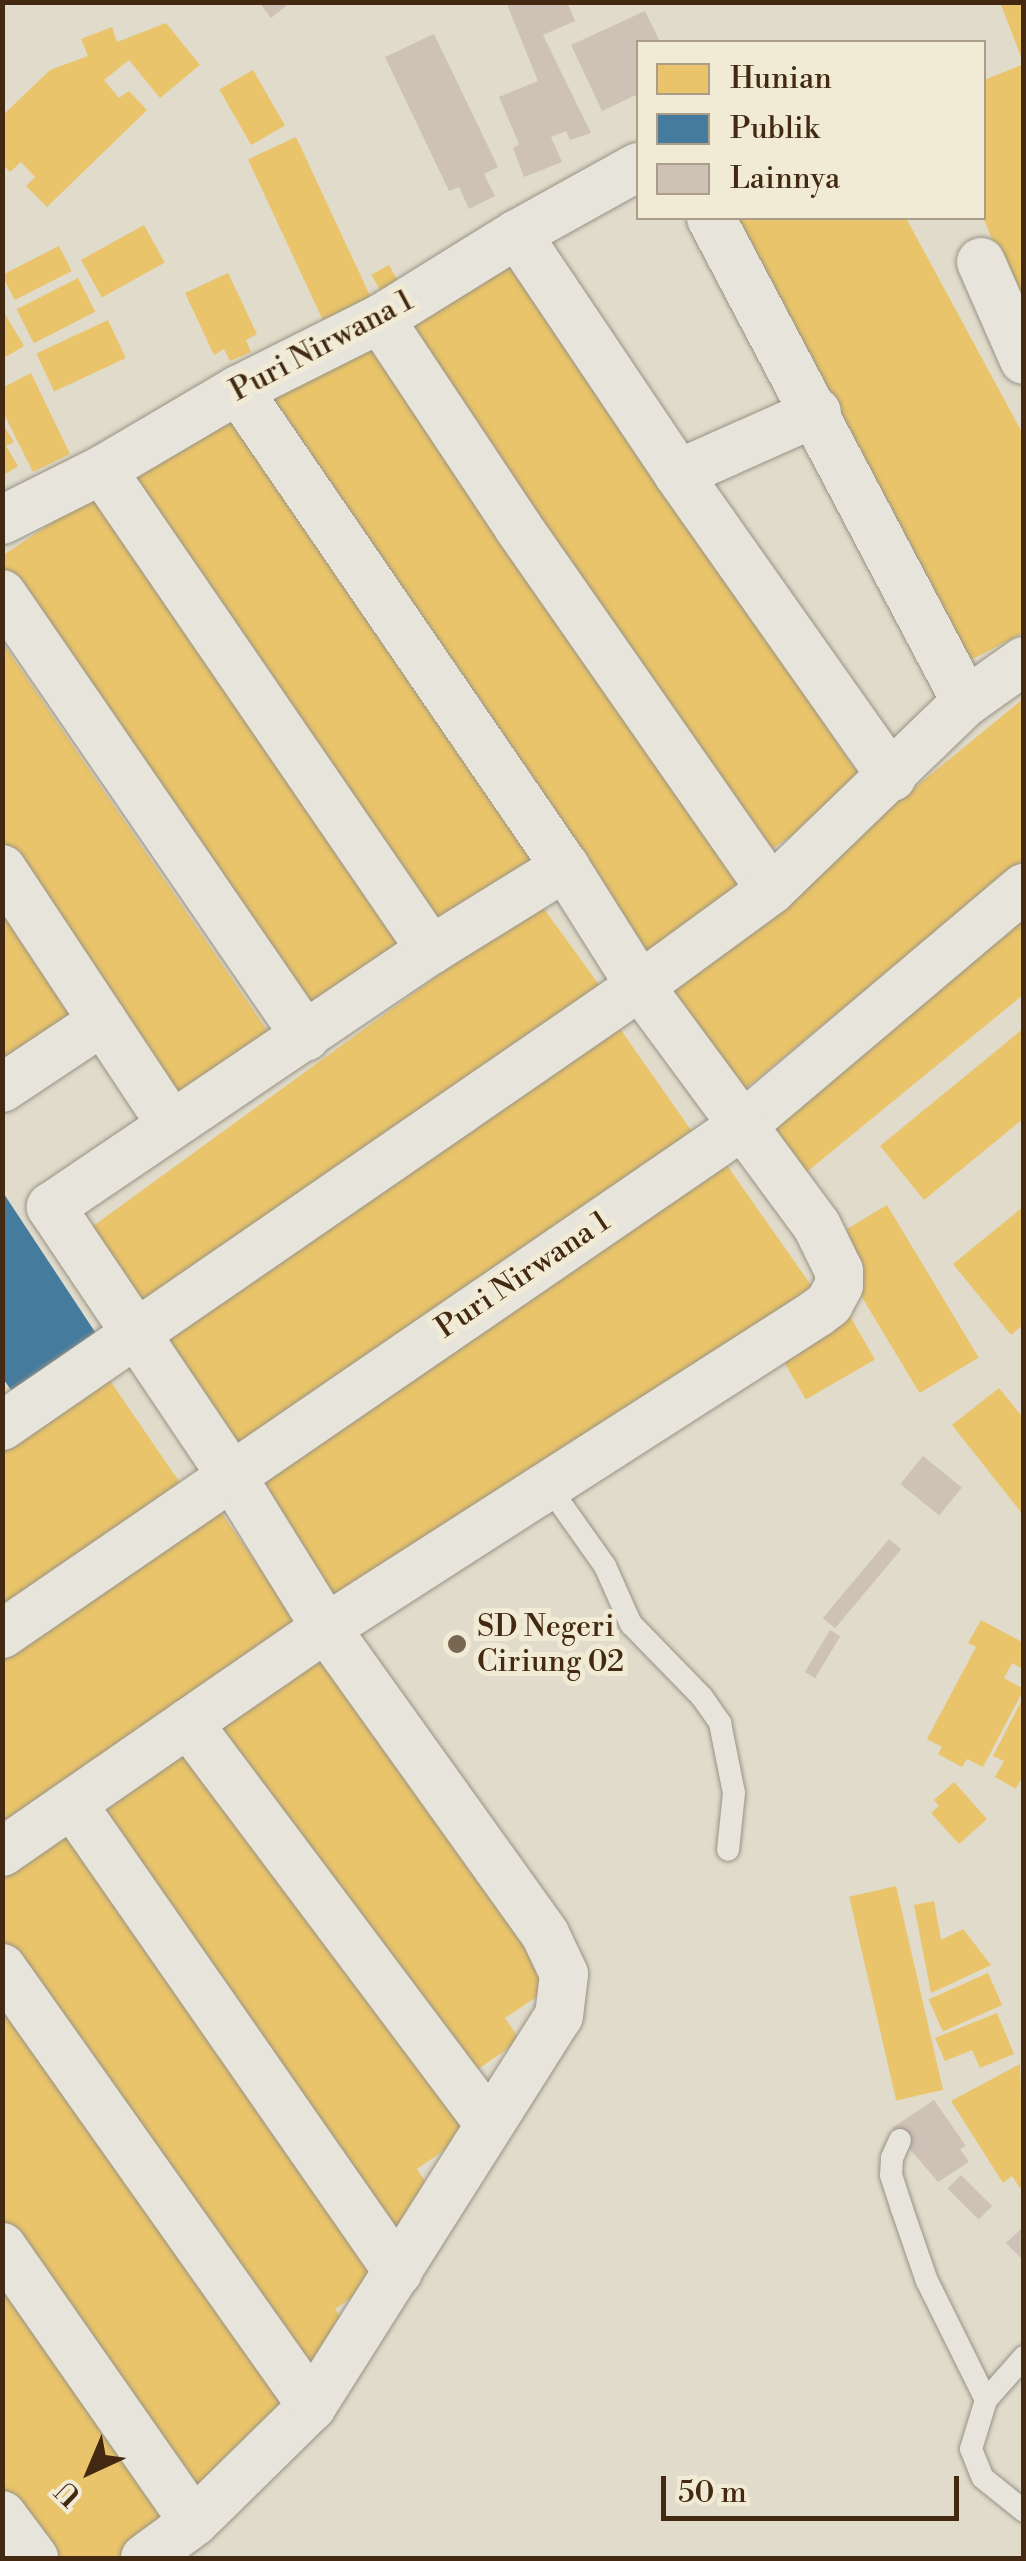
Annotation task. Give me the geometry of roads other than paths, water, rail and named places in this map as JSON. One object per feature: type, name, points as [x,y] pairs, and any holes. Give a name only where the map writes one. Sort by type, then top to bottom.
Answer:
[{"type":"street","name":"Puri Nirwana 1","points":[[2,520],[102,470],[238,390],[380,319],[518,234],[636,168]]},
{"type":"street","points":[[712,220],[817,412],[966,702]]},
{"type":"street","points":[[518,234],[678,474],[892,777]]},
{"type":"street","points":[[981,262],[1024,360]]},
{"type":"street","points":[[380,319],[771,890]]},
{"type":"street","points":[[2,1852],[326,1628],[817,1314],[837,1295],[839,1271],[817,1226],[640,986],[565,866],[238,390]]},
{"type":"street","points":[[678,474],[817,412]]},
{"type":"street","points":[[102,470],[431,950]]},
{"type":"street","points":[[2,594],[306,1036]]},
{"type":"street","points":[[2,1426],[640,986],[771,890],[966,702],[1024,661]]},
{"type":"street","points":[[146,2558],[194,2522],[312,2406],[488,2123],[560,2016],[564,1974],[544,1934],[326,1628],[231,1475],[51,1206],[431,950],[565,866]]},
{"type":"street","points":[[2,869],[170,1123]]},
{"type":"street","name":"Puri Nirwana 1","points":[[2,1634],[742,1126],[1024,888]]},
{"type":"street","points":[[2,1088],[103,1020]]},
{"type":"street","points":[[188,1723],[488,2123]]},
{"type":"street","points":[[73,1804],[398,2272]]},
{"type":"street","points":[[2,1968],[312,2406]]},
{"type":"street","points":[[2,2248],[194,2522]]},
{"type":"street","points":[[2,2515],[34,2558]]},
{"type":"lane","points":[[549,1487],[605,1566],[632,1624],[702,1697],[720,1723],[734,1793],[728,1850]]},
{"type":"lane","points":[[900,2140],[892,2158],[891,2175],[902,2210],[927,2281],[986,2400]]},
{"type":"lane","points":[[1024,2356],[986,2400],[970,2449],[983,2478],[1024,2511]]},
{"type":"place","name":"SD Negeri Ciriung 02","points":[[457,1644]]}]
